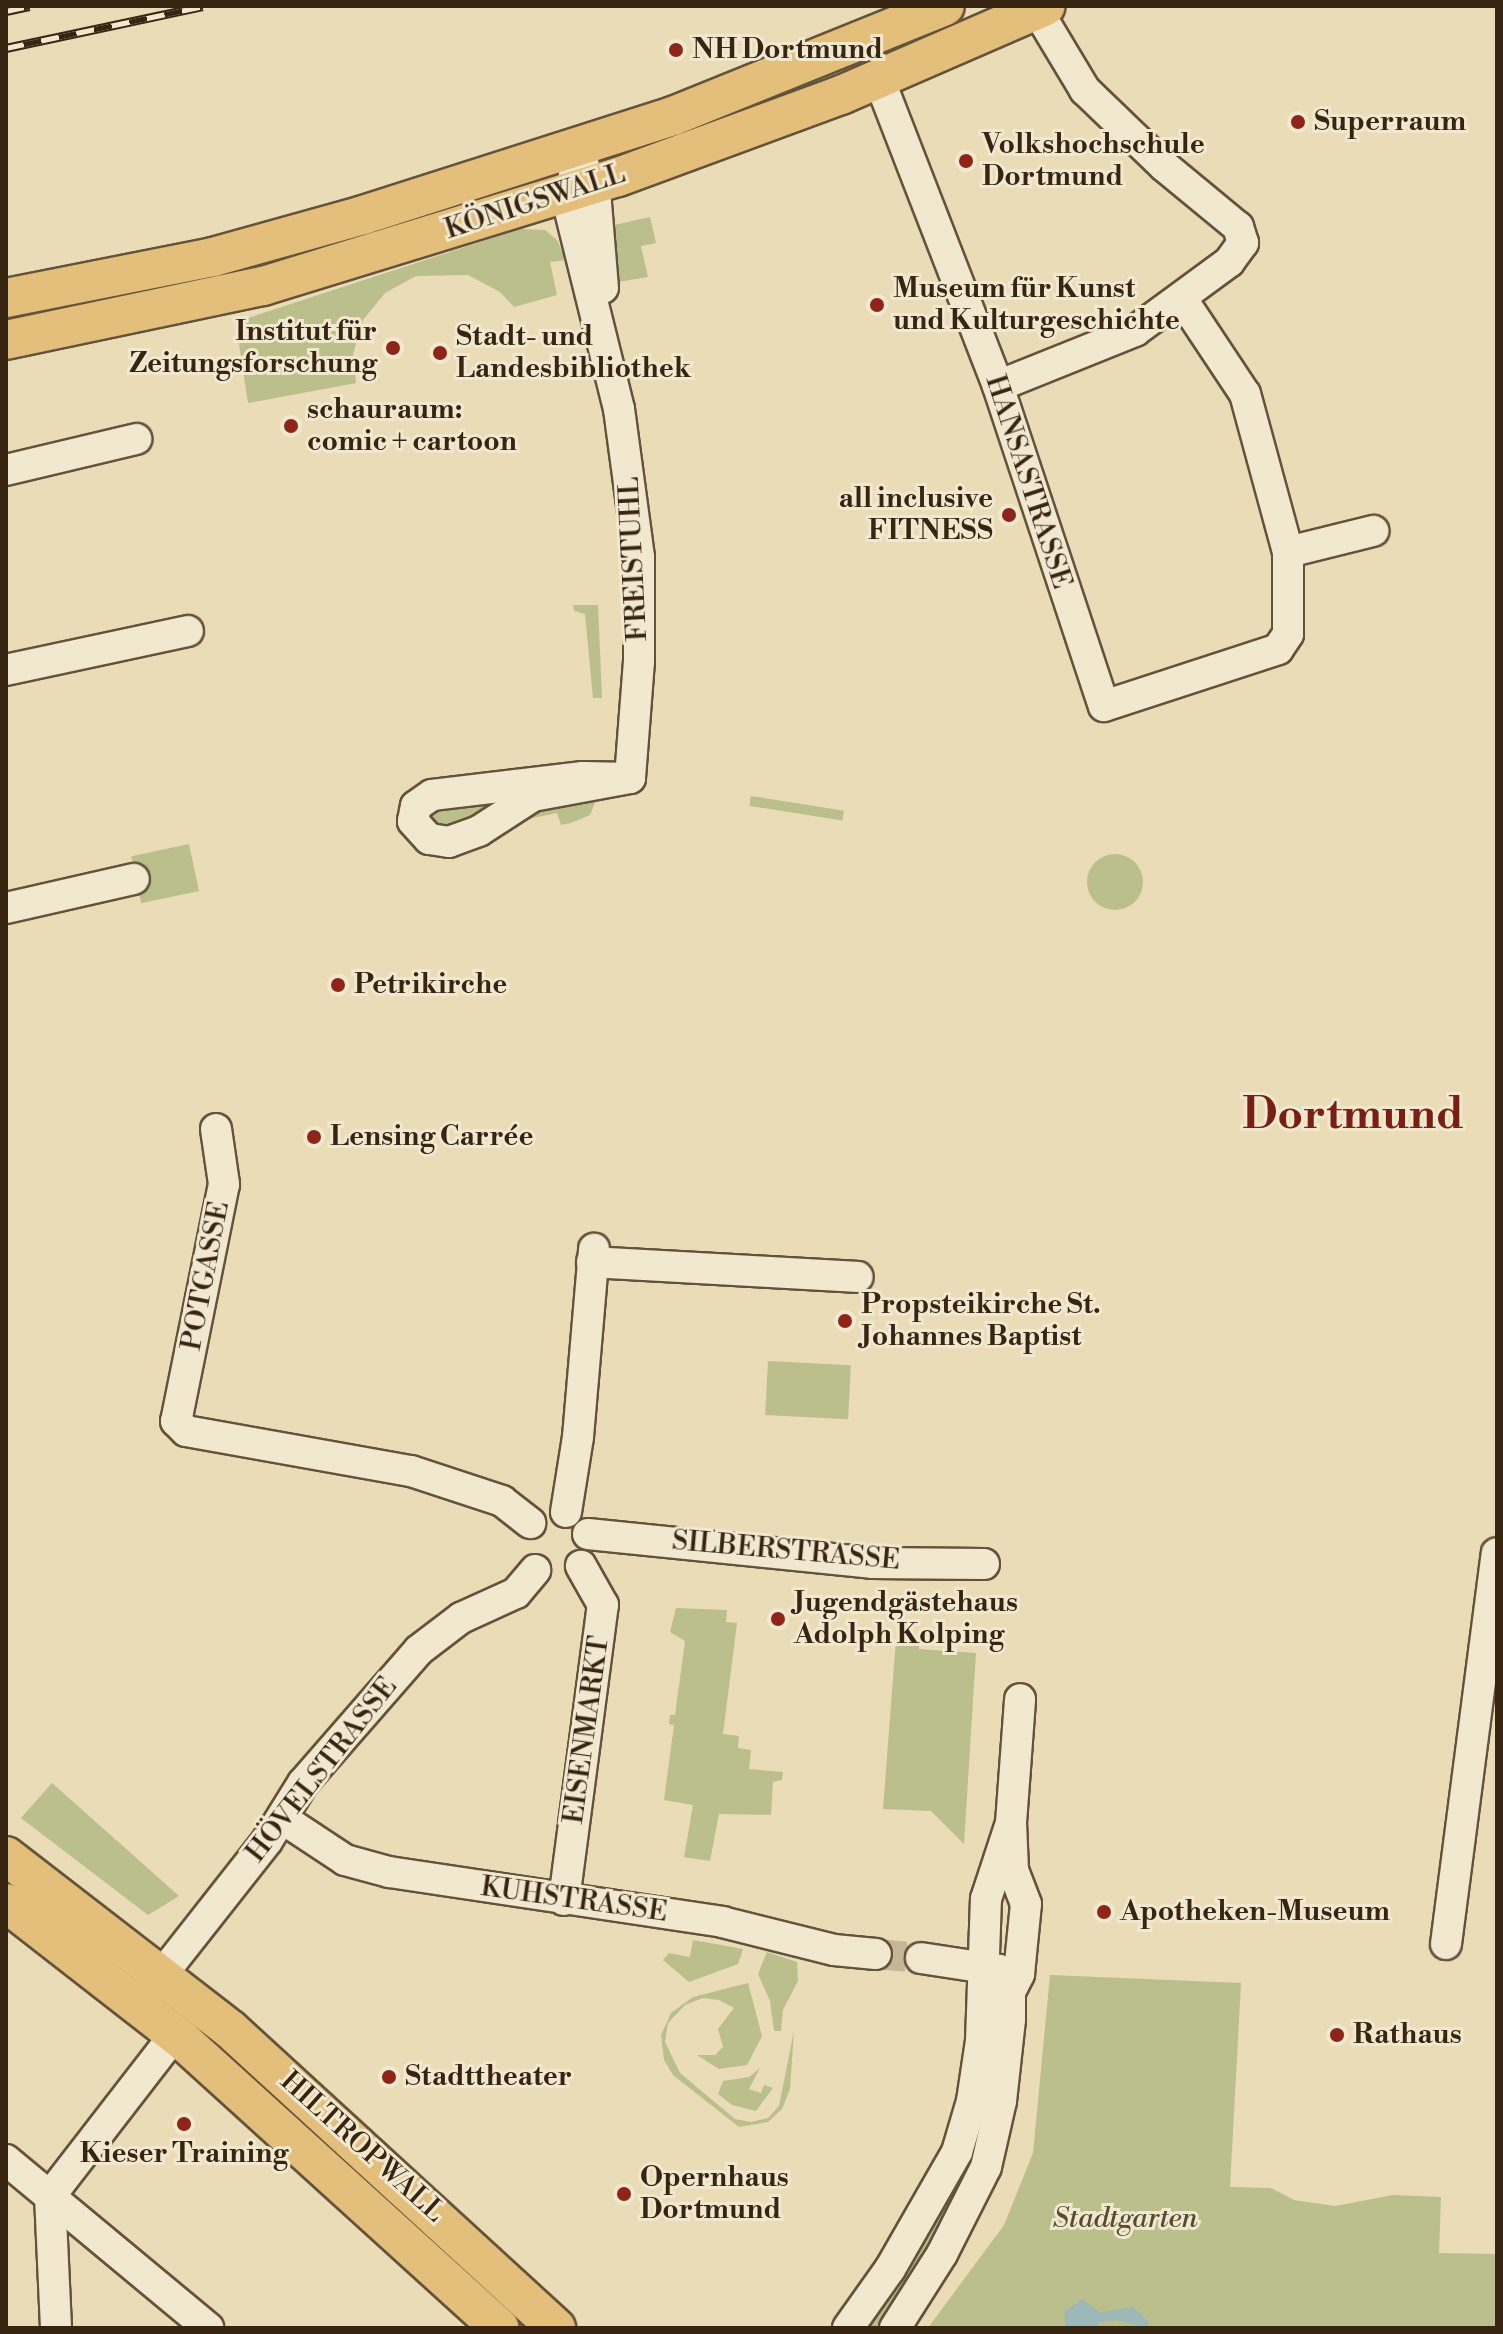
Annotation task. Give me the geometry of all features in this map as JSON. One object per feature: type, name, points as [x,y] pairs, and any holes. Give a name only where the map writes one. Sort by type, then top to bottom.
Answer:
[{"type":"main road","name":"KÖNIGSWALL","points":[[6,298],[248,249],[577,147],[766,82],[945,6]]},
{"type":"main road","name":"KÖNIGSWALL","points":[[6,340],[263,286],[580,188],[879,79],[1041,8]]},
{"type":"main road","points":[[879,79],[897,27]]},
{"type":"main road","name":"HILTROPWALL","points":[[6,1856],[161,1974],[370,2153],[556,2328]]},
{"type":"main road","name":"HILTROPWALL","points":[[6,1903],[175,2034],[500,2328]]},
{"type":"street","points":[[998,386],[1107,345],[1182,299],[1241,252],[1243,236],[1238,227],[1143,147],[1071,74],[1041,8]]},
{"type":"street","name":"HANSASTRASSE","points":[[879,79],[998,386],[1104,706],[1284,646],[1289,620],[1288,552]]},
{"type":"street","name":"FREISTUHL","points":[[577,147],[580,188],[603,342],[629,464],[639,557],[639,661],[630,778]]},
{"type":"street","points":[[1182,299],[1245,394],[1288,552],[1373,531]]},
{"type":"street","points":[[6,470],[136,439]]},
{"type":"street","points":[[6,670],[188,631]]},
{"type":"street","points":[[583,777],[630,778],[603,787],[533,796],[479,831],[449,842],[429,839],[413,821],[416,806],[432,795],[583,777]]},
{"type":"street","points":[[6,908],[134,879]]},
{"type":"street","name":"POTGASSE","points":[[216,1129],[224,1184],[176,1421],[186,1431],[411,1471],[502,1501],[530,1523]]},
{"type":"street","points":[[566,1512],[577,1449],[593,1256],[858,1277]]},
{"type":"street","points":[[566,1512],[588,1534],[581,1566],[554,1577],[535,1570],[523,1553],[530,1523],[542,1513],[566,1512]]},
{"type":"street","name":"SILBERSTRASSE","points":[[588,1534],[872,1563],[984,1564]]},
{"type":"street","points":[[1446,1944],[1497,1553]]},
{"type":"street","name":"EISENMARKT","points":[[564,1900],[603,1605],[581,1566]]},
{"type":"street","name":"HÖVELSTRASSE","points":[[138,2005],[283,1819],[303,1783],[419,1650],[461,1618],[516,1593],[535,1570]]},
{"type":"street","points":[[921,1958],[997,1975],[1019,1974],[1026,1904],[1013,1870],[1011,1823],[1020,1699]]},
{"type":"street","name":"KUHSTRASSE","points":[[283,1819],[345,1860],[564,1900],[722,1922],[834,1950],[876,1954]]},
{"type":"street","points":[[895,2328],[942,2254],[986,2167],[1001,2101],[997,1975],[986,1899],[1011,1823]]},
{"type":"street","points":[[848,2328],[890,2269],[957,2152],[972,2101],[981,2041],[997,1975]]},
{"type":"street","points":[[56,2328],[50,2196],[175,2034]]},
{"type":"street","points":[[6,2160],[208,2328]]},
{"type":"green space","points":[[650,217],[656,243],[641,246],[648,277],[618,282],[614,225]]},
{"type":"green space","points":[[520,229],[545,230],[557,240],[566,260],[550,262],[557,295],[514,307],[500,292],[468,275],[416,276],[385,293],[363,320],[353,354],[356,383],[248,403],[237,331],[245,319]]},
{"type":"green space","points":[[573,605],[598,605],[602,698],[593,698],[585,614],[574,611]]},
{"type":"green space","points":[[751,796],[844,811],[842,821],[749,806]]},
{"type":"green space","points":[[597,798],[590,815],[571,823],[561,825],[557,813],[499,825],[520,809]]},
{"type":"green space","points":[[504,799],[443,835],[423,815],[426,809]]},
{"type":"green space","points":[[189,844],[199,891],[141,903],[131,856]]},
{"type":"green space","points":[[1115,854],[1135,862],[1143,882],[1135,902],[1115,910],[1095,902],[1087,882],[1095,862]]},
{"type":"green space","points":[[768,1361],[851,1365],[848,1419],[765,1415]]},
{"type":"green space","points":[[676,1608],[727,1610],[726,1622],[737,1623],[723,1734],[739,1736],[738,1748],[751,1750],[749,1769],[783,1772],[782,1780],[773,1782],[771,1815],[719,1814],[710,1861],[684,1857],[693,1805],[664,1800],[674,1725],[669,1724],[670,1715],[675,1715],[685,1641],[670,1632]]},
{"type":"green space","points":[[896,1639],[919,1642],[919,1649],[976,1653],[964,1844],[931,1811],[883,1809]]},
{"type":"green space","points":[[52,1783],[179,1896],[148,1915],[21,1818]]},
{"type":"green space","points":[[693,1940],[743,1949],[738,1964],[689,1982],[663,1960],[669,1953],[690,1957]]},
{"type":"green space","points":[[767,1952],[797,1962],[798,1981],[783,2010],[781,2031],[774,2031],[770,2001],[758,1974]]},
{"type":"green space","name":"Stadtgarten","points":[[1050,1975],[1241,1983],[1230,2187],[1271,2188],[1294,2200],[1335,2206],[1393,2195],[1441,2197],[1439,2253],[1497,2254],[1497,2328],[928,2328],[1004,2225],[1033,2153]]},
{"type":"green space","points":[[748,1983],[762,2036],[747,2065],[719,2069],[697,2055],[715,2055],[723,2047],[718,2029],[734,2008],[719,2000],[703,1998],[685,2005],[668,2023],[665,2042],[680,2073],[735,2119],[751,2122],[768,2118],[779,2106],[794,2031],[790,2089],[782,2109],[768,2122],[739,2127],[673,2075],[664,2060],[661,2035],[671,2013],[693,1997]]},
{"type":"green space","points":[[760,2068],[749,2089],[761,2093],[764,2085],[773,2088],[756,2111],[732,2105],[718,2094],[723,2081],[749,2077]]},
{"type":"green space","points":[[975,2119],[988,2121],[958,2203],[886,2328],[866,2328]]},
{"type":"water","points":[[1082,2299],[1100,2312],[1134,2307],[1150,2323],[1146,2328],[1116,2320],[1100,2322],[1097,2328],[1066,2328],[1064,2312]]},
{"type":"tunnel","points":[[876,1954],[921,1958]]},
{"type":"railway","points":[[6,11],[29,6]]},
{"type":"railway","points":[[6,48],[203,6]]},
{"type":"place","name":"NH Dortmund","points":[[676,50]]},
{"type":"place","name":"Superraum","points":[[1298,122]]},
{"type":"place","name":"Volkshochschule Dortmund","points":[[966,161]]},
{"type":"place","name":"Museum für Kunst und Kulturgeschichte","points":[[877,305]]},
{"type":"place","name":"Institut für Zeitungsforschung","points":[[393,348]]},
{"type":"place","name":"Stadt- und Landesbibliothek","points":[[440,353]]},
{"type":"place","name":"schauraum: comic + cartoon","points":[[291,426]]},
{"type":"place","name":"all inclusive FITNESS","points":[[1009,515]]},
{"type":"place","name":"Petrikirche","points":[[338,985]]},
{"type":"place","name":"Lensing Carrée","points":[[314,1137]]},
{"type":"place","name":"Propsteikirche St. Johannes Baptist","points":[[845,1321]]},
{"type":"place","name":"Jugendgästehaus Adolph Kolping","points":[[778,1619]]},
{"type":"place","name":"Apotheken-Museum","points":[[1104,1912]]},
{"type":"place","name":"Rathaus","points":[[1337,2035]]},
{"type":"place","name":"Stadttheater","points":[[389,2077]]},
{"type":"place","name":"Kieser Training","points":[[184,2124]]},
{"type":"place","name":"Opernhaus Dortmund","points":[[624,2194]]},
{"type":"district","name":"Dortmund","points":[[1353,1115]]}]
